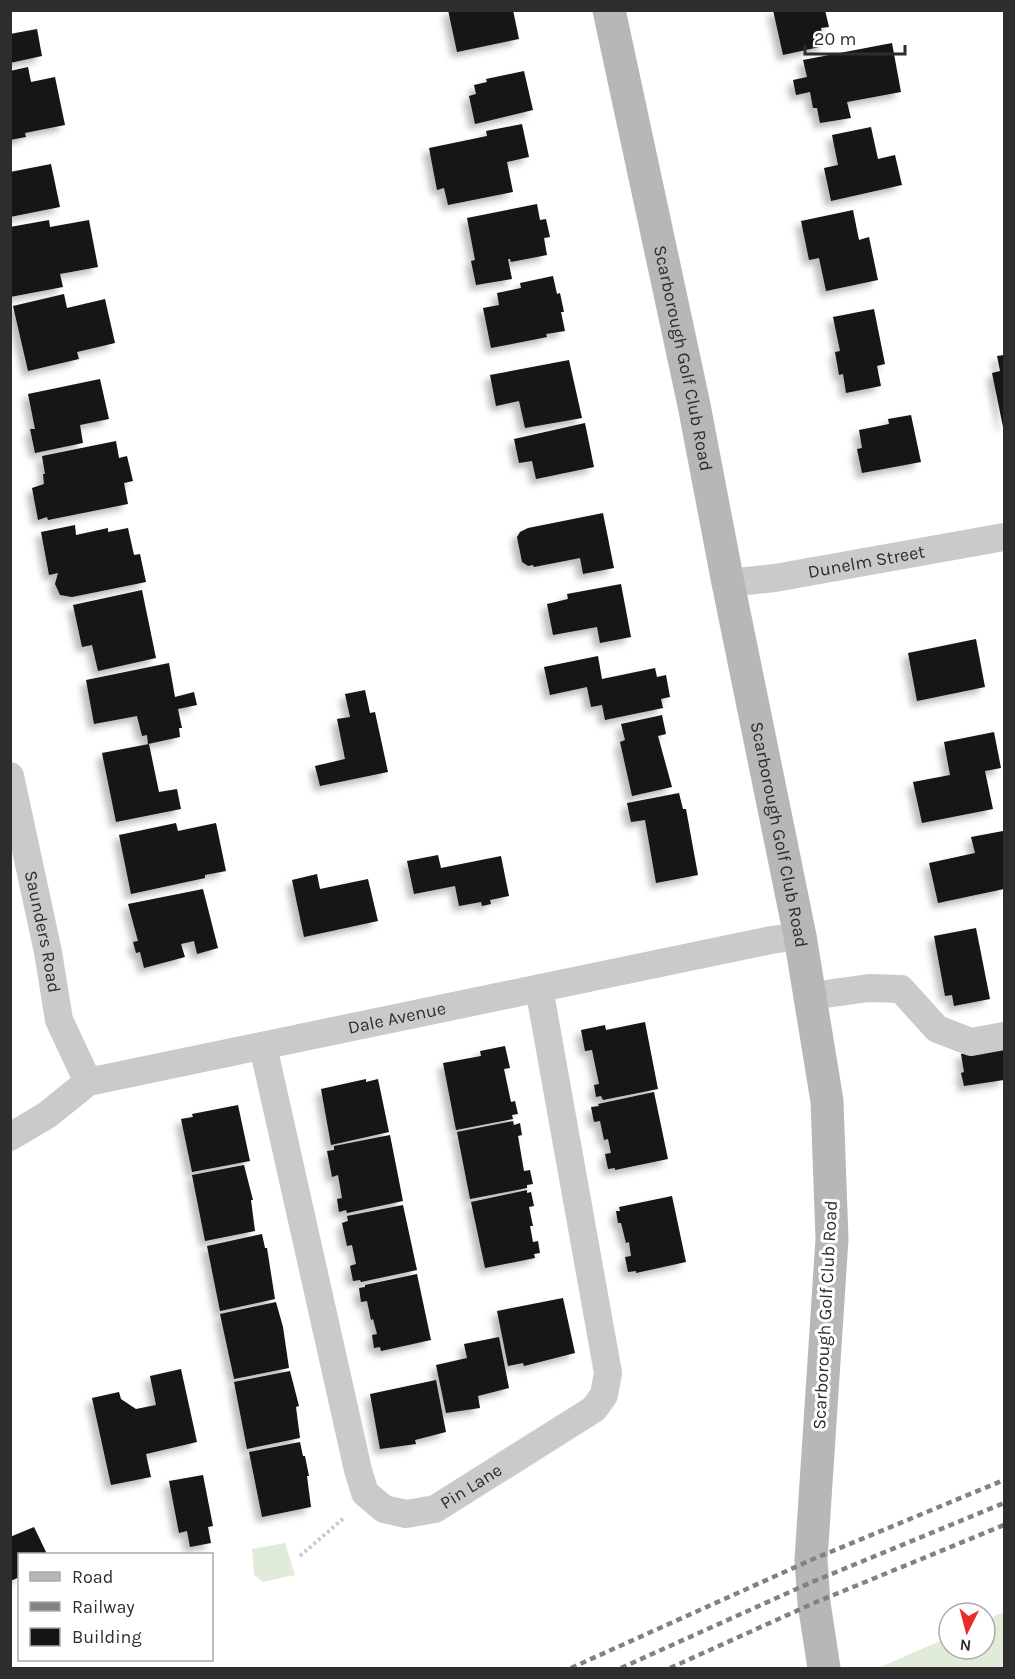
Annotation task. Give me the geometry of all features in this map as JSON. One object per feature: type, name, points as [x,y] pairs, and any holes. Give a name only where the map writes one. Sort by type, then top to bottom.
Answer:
[{"type":"street","name":"Scarborough Golf Club Road","points":[[609,10],[694,405],[812,996],[827,1101],[832,1239],[812,1560],[814,1603],[824,1668]]},
{"type":"street","name":"Dunelm Street","points":[[728,583],[775,578],[1005,537]]},
{"type":"street","name":"Saunders Road","points":[[10,776],[48,952],[59,1020],[88,1082]]},
{"type":"street","name":"Dale Avenue","points":[[10,1137],[47,1115],[88,1082],[771,940],[800,936]]},
{"type":"street","name":"Pin Lane","points":[[263,1046],[357,1470],[365,1493],[384,1509],[406,1514],[435,1509],[594,1409],[604,1395],[608,1373],[539,988]]},
{"type":"street","points":[[812,996],[869,988],[901,989],[937,1029],[971,1042],[1005,1036]]},
{"type":"green space","points":[[285,1543],[295,1575],[263,1582],[254,1575],[252,1549]]},
{"type":"green space","points":[[1004,1612],[1004,1668],[878,1668],[937,1642],[937,1661],[997,1661],[997,1615]]},
{"type":"building","points":[[448,10],[513,10],[519,39],[457,52]]},
{"type":"building","points":[[773,10],[825,10],[829,27],[821,28],[824,46],[783,55]]},
{"type":"building","points":[[37,29],[42,56],[10,63],[10,34]]},
{"type":"building","points":[[892,43],[901,92],[847,102],[851,118],[820,123],[817,108],[813,108],[810,92],[796,95],[793,80],[807,77],[803,60]]},
{"type":"building","points":[[28,67],[31,82],[55,77],[65,125],[25,133],[26,137],[10,140],[10,71]]},
{"type":"building","points":[[524,71],[533,110],[475,124],[469,96],[476,94],[474,85],[487,82],[486,79]]},
{"type":"building","points":[[522,124],[529,157],[507,162],[513,192],[448,205],[444,188],[437,190],[429,148],[487,136],[486,131]]},
{"type":"building","points":[[871,127],[878,159],[895,155],[902,185],[831,201],[824,168],[838,165],[832,135]]},
{"type":"building","points":[[51,164],[60,207],[10,217],[10,172]]},
{"type":"building","points":[[537,204],[540,220],[546,219],[550,237],[544,238],[547,255],[511,262],[508,259],[512,279],[476,285],[471,261],[475,260],[467,218]]},
{"type":"building","points":[[853,210],[859,240],[869,237],[878,280],[826,291],[819,258],[809,260],[801,221]]},
{"type":"building","points":[[49,220],[50,227],[89,220],[98,267],[60,274],[63,287],[10,297],[10,227]]},
{"type":"building","points":[[553,276],[557,294],[560,293],[565,331],[546,334],[547,337],[491,348],[483,308],[499,305],[497,293],[521,288],[520,283]]},
{"type":"building","points":[[64,294],[67,308],[105,299],[115,343],[77,352],[79,359],[28,371],[13,306]]},
{"type":"building","points":[[874,309],[885,364],[877,366],[881,386],[846,393],[843,374],[839,375],[835,352],[840,351],[833,317]]},
{"type":"building","points":[[1004,355],[1003,427],[992,373],[1000,371],[997,356]]},
{"type":"building","points":[[569,360],[582,418],[525,428],[519,401],[496,406],[490,375]]},
{"type":"building","points":[[100,379],[109,419],[80,425],[83,443],[35,453],[30,429],[35,429],[28,394]]},
{"type":"building","points":[[911,415],[921,462],[862,473],[857,449],[862,448],[859,430],[889,424],[888,419]]},
{"type":"building","points":[[585,423],[594,467],[536,479],[532,461],[519,463],[514,439]]},
{"type":"building","points":[[116,441],[119,458],[127,456],[133,481],[124,483],[128,504],[38,520],[32,488],[44,484],[42,456]]},
{"type":"building","points":[[603,513],[614,568],[583,574],[580,558],[534,567],[522,562],[517,537],[520,532],[528,528]]},
{"type":"building","points":[[75,525],[76,535],[108,528],[108,532],[128,528],[134,555],[140,554],[146,582],[72,597],[60,595],[55,584],[58,573],[49,575],[41,532]]},
{"type":"building","points":[[621,584],[631,637],[600,643],[597,627],[553,635],[547,604],[568,599],[567,594]]},
{"type":"building","points":[[142,590],[156,658],[98,671],[92,645],[82,647],[73,605]]},
{"type":"building","points":[[976,639],[985,687],[917,701],[908,653]]},
{"type":"building","points":[[598,656],[602,679],[655,668],[657,677],[666,675],[670,697],[661,699],[663,708],[605,720],[602,705],[591,707],[587,687],[550,695],[544,667]]},
{"type":"building","points":[[169,663],[175,697],[194,692],[197,705],[178,709],[182,728],[179,728],[180,737],[148,744],[147,735],[142,736],[137,716],[94,724],[86,680]]},
{"type":"building","points":[[365,690],[370,713],[375,712],[388,772],[320,786],[315,766],[345,759],[337,719],[350,717],[345,694]]},
{"type":"building","points":[[662,715],[666,734],[658,736],[672,787],[632,796],[620,742],[625,740],[621,724]]},
{"type":"building","points":[[994,732],[1001,768],[985,771],[993,809],[922,823],[913,782],[950,775],[944,742]]},
{"type":"building","points":[[149,744],[159,792],[177,789],[181,809],[116,822],[102,753]]},
{"type":"building","points":[[679,793],[683,809],[686,809],[698,875],[656,883],[645,820],[631,822],[627,803]]},
{"type":"building","points":[[176,823],[178,831],[216,823],[226,871],[205,875],[205,878],[131,894],[119,835]]},
{"type":"building","points":[[1003,831],[1004,889],[938,903],[929,863],[975,853],[971,837]]},
{"type":"building","points":[[438,855],[441,868],[501,856],[509,896],[490,900],[491,904],[482,906],[481,902],[459,906],[455,886],[414,894],[407,861]]},
{"type":"building","points":[[317,874],[320,889],[368,879],[378,921],[304,937],[292,880]]},
{"type":"building","points":[[203,889],[218,948],[197,954],[194,941],[181,944],[185,957],[144,968],[140,952],[136,953],[133,942],[138,941],[128,904]]},
{"type":"building","points":[[976,928],[990,999],[954,1006],[952,995],[945,996],[934,936]]},
{"type":"building","points":[[645,1022],[658,1089],[603,1100],[601,1096],[596,1097],[594,1085],[599,1084],[592,1050],[585,1051],[581,1030],[605,1025],[606,1030]]},
{"type":"building","points":[[1004,1043],[1004,1080],[964,1086],[961,1054]]},
{"type":"building","points":[[505,1046],[510,1068],[504,1069],[511,1102],[515,1101],[518,1114],[512,1115],[513,1119],[456,1130],[443,1063],[481,1056],[480,1051]]},
{"type":"building","points":[[366,1079],[366,1082],[378,1079],[389,1132],[331,1145],[321,1089]]},
{"type":"building","points":[[654,1092],[668,1159],[615,1170],[615,1168],[608,1169],[605,1154],[611,1153],[608,1139],[604,1140],[600,1121],[594,1122],[591,1107]]},
{"type":"building","points":[[238,1105],[250,1161],[192,1172],[181,1119],[193,1117],[192,1114]]},
{"type":"building","points":[[513,1121],[514,1125],[520,1123],[522,1135],[518,1136],[524,1171],[530,1170],[533,1184],[527,1185],[527,1188],[470,1199],[457,1132]]},
{"type":"building","points":[[390,1135],[403,1201],[347,1213],[346,1210],[339,1212],[337,1199],[342,1198],[338,1175],[332,1177],[327,1151],[334,1150],[334,1146]]},
{"type":"building","points":[[244,1165],[253,1200],[251,1200],[255,1231],[205,1241],[192,1175]]},
{"type":"building","points":[[527,1190],[527,1193],[531,1192],[534,1206],[529,1207],[533,1226],[530,1226],[533,1242],[538,1241],[540,1253],[534,1254],[535,1258],[485,1268],[471,1202]]},
{"type":"building","points":[[672,1196],[686,1262],[636,1273],[636,1271],[628,1272],[625,1257],[631,1256],[629,1242],[626,1243],[616,1211],[620,1211],[619,1207]]},
{"type":"building","points":[[403,1205],[417,1270],[361,1282],[360,1280],[353,1281],[350,1266],[356,1264],[352,1245],[347,1246],[342,1223],[348,1221],[347,1216]]},
{"type":"building","points":[[262,1234],[265,1248],[267,1248],[275,1299],[220,1311],[207,1246]]},
{"type":"building","points":[[417,1274],[431,1340],[381,1351],[380,1347],[374,1348],[372,1335],[377,1334],[367,1301],[361,1302],[359,1288]]},
{"type":"building","points":[[563,1298],[575,1353],[524,1366],[523,1363],[508,1366],[497,1311]]},
{"type":"building","points":[[276,1302],[283,1327],[289,1368],[234,1379],[220,1314]]},
{"type":"building","points":[[499,1337],[509,1388],[478,1396],[480,1408],[446,1413],[436,1365],[467,1358],[464,1344]]},
{"type":"building","points":[[181,1369],[197,1442],[146,1454],[151,1477],[111,1485],[92,1398],[119,1392],[121,1399],[136,1409],[156,1405],[150,1376]]},
{"type":"building","points":[[290,1371],[299,1406],[296,1407],[300,1438],[247,1449],[234,1382]]},
{"type":"building","points":[[436,1380],[446,1432],[415,1440],[416,1444],[380,1449],[370,1394]]},
{"type":"building","points":[[300,1442],[309,1476],[307,1476],[311,1507],[262,1517],[249,1452]]},
{"type":"building","points":[[203,1475],[213,1526],[208,1527],[211,1543],[190,1547],[187,1531],[179,1533],[169,1481]]},
{"type":"building","points":[[34,1527],[47,1553],[18,1553],[18,1578],[10,1581],[10,1537]]},
{"type":"railway","points":[[571,1668],[811,1560],[1004,1480]]},
{"type":"railway","points":[[621,1668],[812,1582],[1004,1503]]},
{"type":"railway","points":[[670,1668],[814,1603],[1004,1525]]}]
